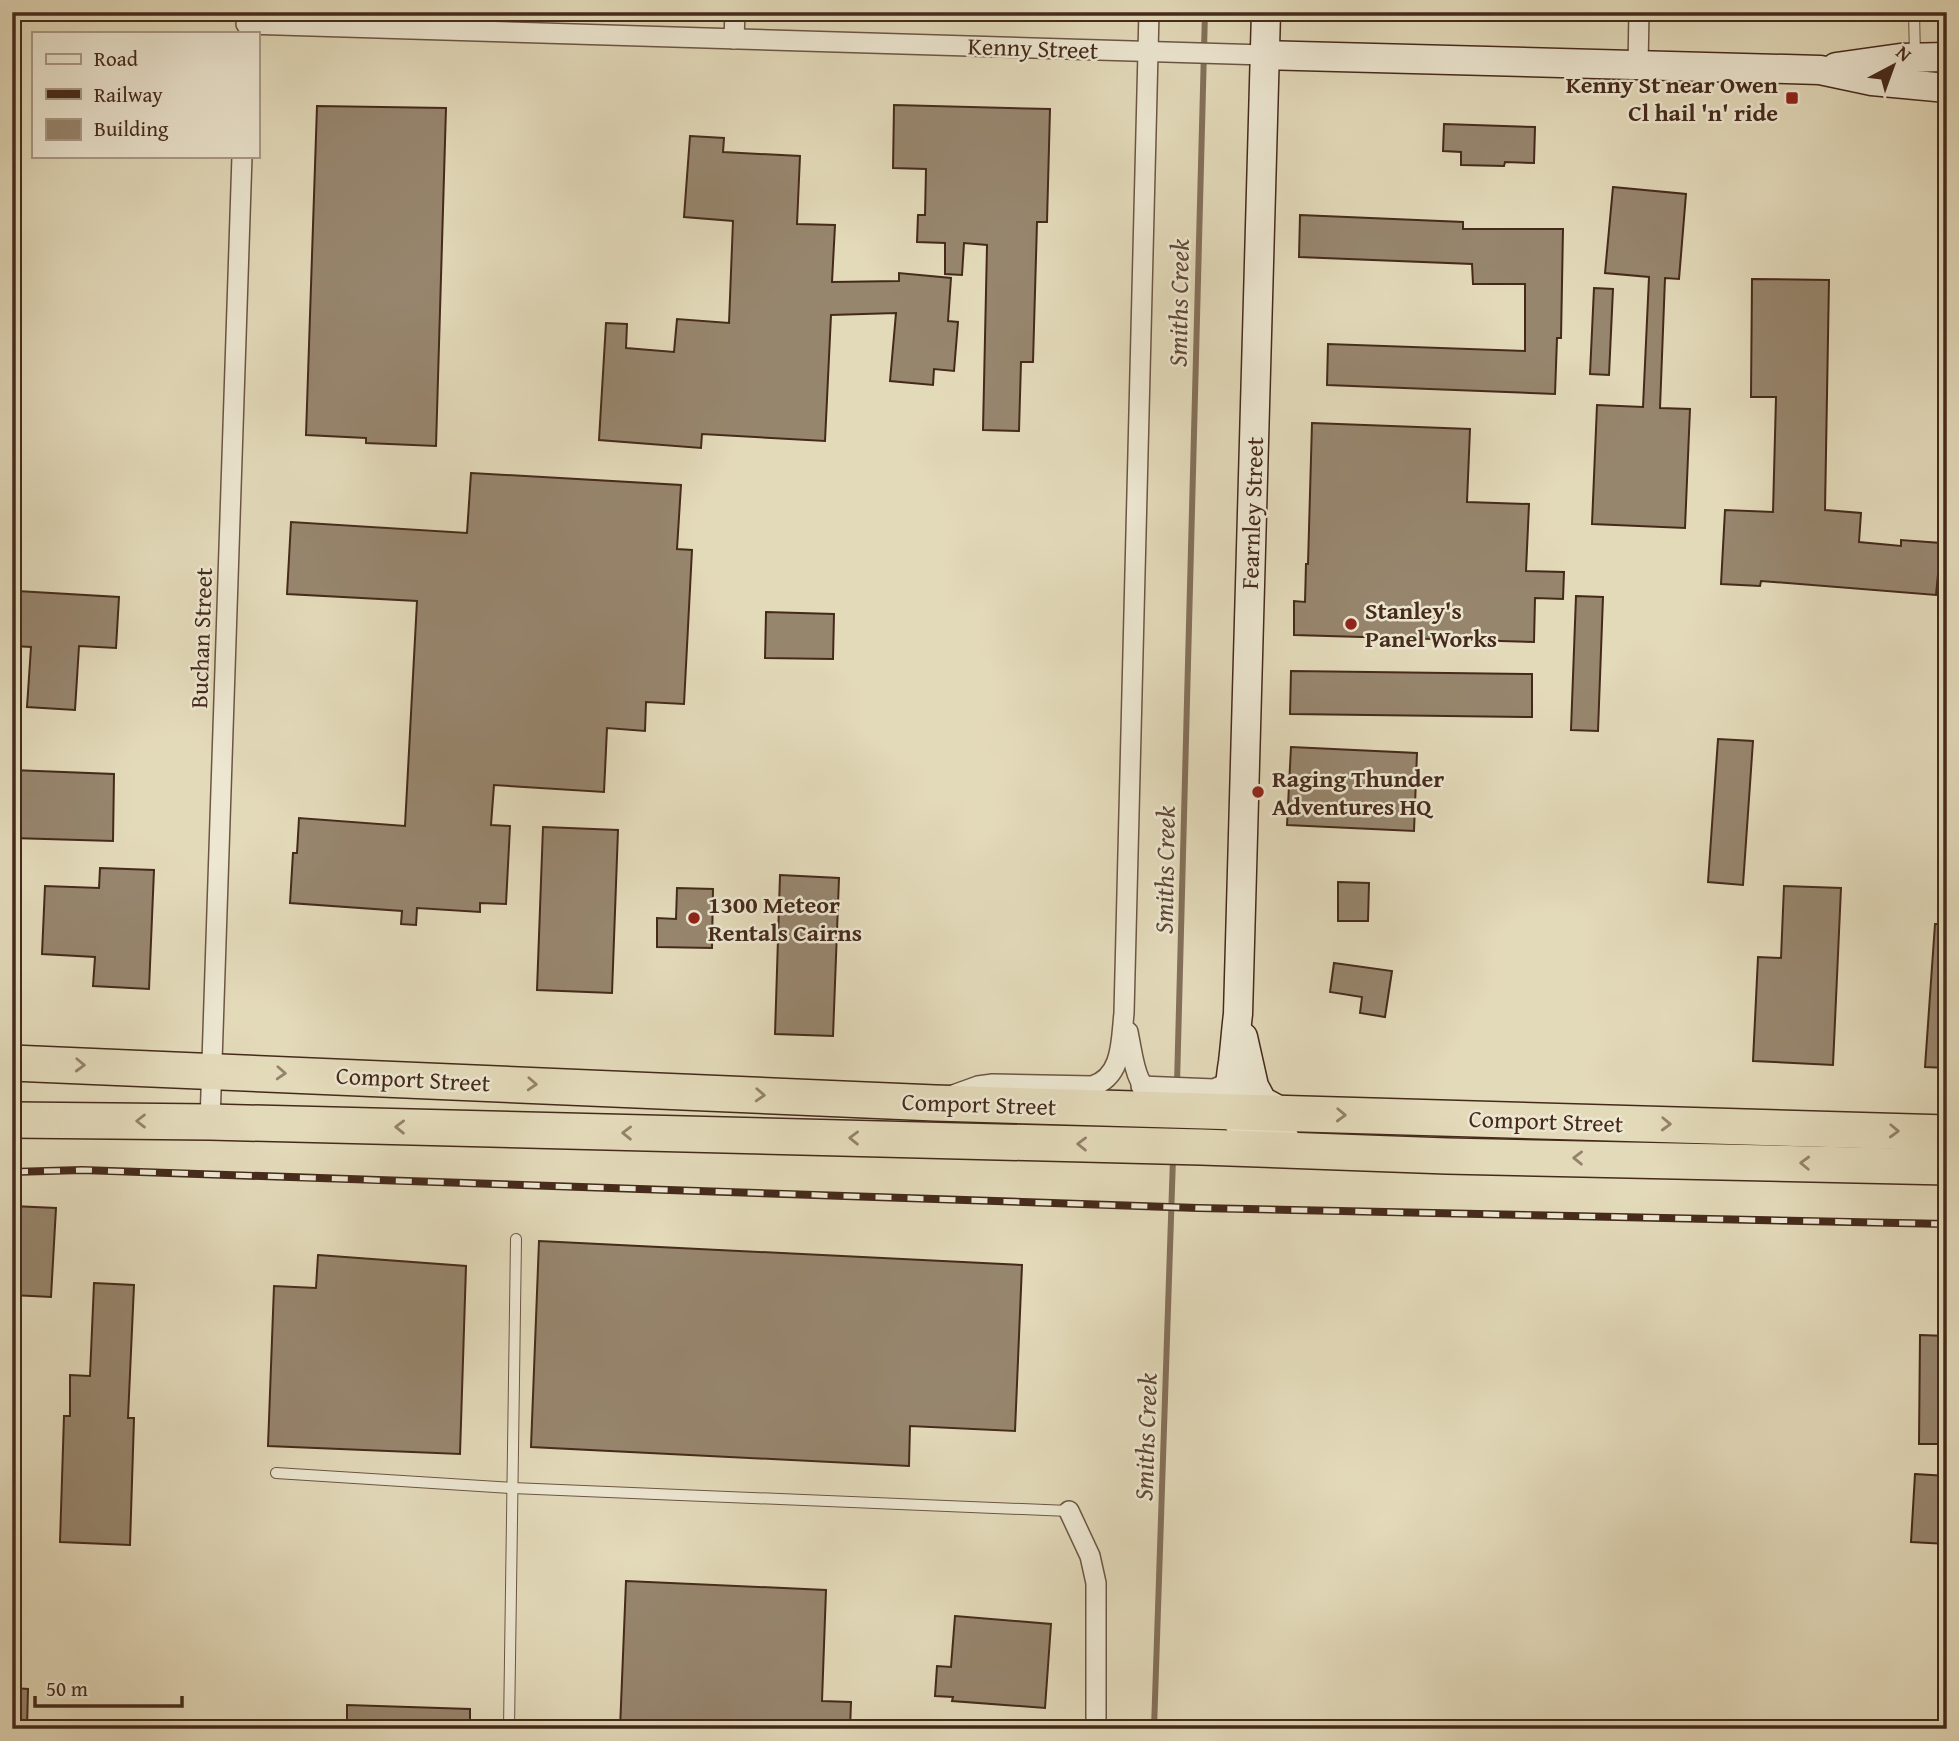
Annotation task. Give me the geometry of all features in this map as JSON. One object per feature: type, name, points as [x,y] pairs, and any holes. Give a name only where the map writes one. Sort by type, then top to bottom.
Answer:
[{"type":"highway","name":"Comport Street","points":[[12,1063],[935,1103],[1150,1099],[1220,1101],[1284,1113],[1947,1133]]},
{"type":"highway","name":"Comport Street","points":[[12,1120],[210,1122],[1947,1167]]},
{"type":"street","points":[[734,12],[734,39]]},
{"type":"street","points":[[935,1103],[985,1085],[1092,1086],[1106,1079],[1117,1062],[1125,1013],[1149,12]]},
{"type":"street","name":"Fearnley Street","points":[[1220,1101],[1238,1014],[1266,12]]},
{"type":"street","points":[[1638,65],[1639,12]]},
{"type":"street","name":"Kenny Street","points":[[246,23],[1820,70],[1872,80],[1947,88]]},
{"type":"street","name":"Kenny Street","points":[[1820,70],[1915,57],[1947,57]]},
{"type":"street","name":"Buchan Street","points":[[210,1122],[242,158]]},
{"type":"street","points":[[1125,1013],[1137,1079],[1150,1099]]},
{"type":"street","name":"Fearnley Street","points":[[1238,1014],[1254,1086],[1262,1101],[1284,1113]]},
{"type":"street","points":[[1220,1101],[1242,1127],[1266,1137],[1402,1141],[1447,1156]]},
{"type":"street","points":[[1069,1511],[1090,1556],[1096,1583],[1096,1729]]},
{"type":"lane","points":[[1914,12],[1915,57]]},
{"type":"lane","points":[[509,1729],[516,1239]]},
{"type":"lane","points":[[276,1473],[512,1488],[1069,1511]]},
{"type":"building","points":[[894,105],[1050,109],[1047,222],[1037,222],[1033,362],[1021,362],[1019,431],[983,430],[987,245],[964,243],[962,275],[945,274],[945,243],[917,242],[918,215],[925,215],[926,169],[893,168]]},
{"type":"building","points":[[317,106],[446,108],[436,446],[366,443],[366,438],[306,435]]},
{"type":"building","points":[[1444,124],[1535,127],[1534,163],[1505,162],[1504,166],[1461,165],[1461,152],[1443,151]]},
{"type":"building","points":[[690,136],[724,138],[723,152],[800,156],[797,224],[835,225],[832,282],[899,281],[899,273],[951,278],[948,321],[958,322],[954,371],[934,369],[933,385],[890,381],[896,313],[831,315],[825,441],[702,434],[701,448],[599,440],[606,323],[627,324],[626,348],[674,352],[677,319],[729,323],[733,221],[684,217]]},
{"type":"building","points":[[1613,187],[1686,194],[1679,279],[1665,278],[1660,408],[1690,409],[1685,528],[1592,524],[1597,405],[1643,407],[1649,277],[1605,273]]},
{"type":"building","points":[[1300,215],[1463,222],[1463,229],[1563,229],[1561,338],[1557,338],[1555,394],[1327,385],[1328,344],[1525,351],[1525,284],[1473,284],[1472,264],[1299,257]]},
{"type":"building","points":[[1752,279],[1829,280],[1825,510],[1861,513],[1859,542],[1901,546],[1901,540],[1941,543],[1936,595],[1761,581],[1760,586],[1721,584],[1725,510],[1773,512],[1776,397],[1751,397]]},
{"type":"building","points":[[1594,288],[1613,289],[1609,375],[1590,374]]},
{"type":"building","points":[[1312,423],[1470,429],[1467,502],[1529,504],[1526,571],[1564,572],[1563,599],[1535,598],[1534,642],[1294,635],[1294,601],[1305,602]]},
{"type":"building","points":[[471,473],[681,485],[677,549],[692,550],[684,704],[646,702],[645,731],[607,728],[604,792],[494,785],[491,825],[510,826],[506,904],[480,903],[480,912],[417,908],[416,925],[401,924],[402,911],[290,903],[293,853],[297,853],[299,818],[405,826],[417,601],[287,594],[291,522],[467,533]]},
{"type":"building","points":[[17,591],[119,597],[116,648],[79,646],[75,710],[27,707],[31,647],[14,646]]},
{"type":"building","points":[[1576,596],[1603,597],[1598,731],[1571,730]]},
{"type":"building","points":[[766,612],[834,614],[833,659],[765,658]]},
{"type":"building","points":[[1291,671],[1532,674],[1532,717],[1290,714]]},
{"type":"building","points":[[1718,739],[1753,741],[1743,885],[1708,882]]},
{"type":"building","points":[[1291,747],[1417,753],[1414,831],[1287,825]]},
{"type":"building","points":[[12,770],[114,774],[113,841],[12,838]]},
{"type":"building","points":[[543,827],[618,830],[612,993],[537,990]]},
{"type":"building","points":[[100,868],[154,870],[149,989],[93,986],[95,957],[42,954],[45,886],[99,888]]},
{"type":"building","points":[[780,875],[839,878],[833,1036],[775,1034]]},
{"type":"building","points":[[1338,882],[1369,883],[1368,921],[1338,921]]},
{"type":"building","points":[[1784,886],[1841,888],[1833,1065],[1753,1061],[1758,957],[1781,958]]},
{"type":"building","name":"1300 Meteor Rentals Cairns","points":[[677,888],[713,889],[712,948],[657,947],[657,918],[676,919]]},
{"type":"building","points":[[1935,924],[1947,924],[1947,1068],[1925,1067]]},
{"type":"building","points":[[1334,963],[1392,971],[1385,1017],[1360,1013],[1362,997],[1330,992]]},
{"type":"building","points":[[12,1206],[56,1208],[51,1297],[12,1295]]},
{"type":"building","points":[[539,1241],[1022,1265],[1015,1431],[910,1426],[909,1466],[531,1447]]},
{"type":"building","points":[[318,1255],[466,1266],[460,1454],[268,1446],[274,1286],[316,1288]]},
{"type":"building","points":[[94,1283],[134,1285],[128,1418],[134,1418],[130,1545],[60,1542],[64,1416],[70,1416],[70,1375],[90,1376]]},
{"type":"building","points":[[1920,1335],[1947,1336],[1947,1444],[1919,1444]]},
{"type":"building","points":[[1915,1474],[1947,1476],[1947,1544],[1911,1542]]},
{"type":"building","points":[[626,1581],[826,1590],[822,1701],[851,1702],[850,1729],[620,1729]]},
{"type":"building","points":[[955,1616],[1051,1624],[1045,1708],[952,1701],[953,1697],[935,1696],[937,1666],[951,1667]]},
{"type":"building","points":[[12,1688],[28,1689],[27,1729],[12,1729]]},
{"type":"building","points":[[347,1705],[470,1709],[470,1729],[347,1729]]},
{"type":"waterway","name":"Smiths Creek","points":[[1177,1084],[1205,12]]},
{"type":"waterway","name":"Smiths Creek","points":[[1154,1729],[1173,1158]]},
{"type":"railway","points":[[12,1172],[82,1170],[1198,1208],[1947,1224]]},
{"type":"place","name":"Kenny St near Owen Cl hail 'n' ride","points":[[1792,98]]},
{"type":"place","name":"Stanley's Panel Works","points":[[1351,624]]},
{"type":"place","name":"Raging Thunder Adventures HQ","points":[[1258,792]]},
{"type":"place","name":"1300 Meteor Rentals Cairns","points":[[694,918]]}]
